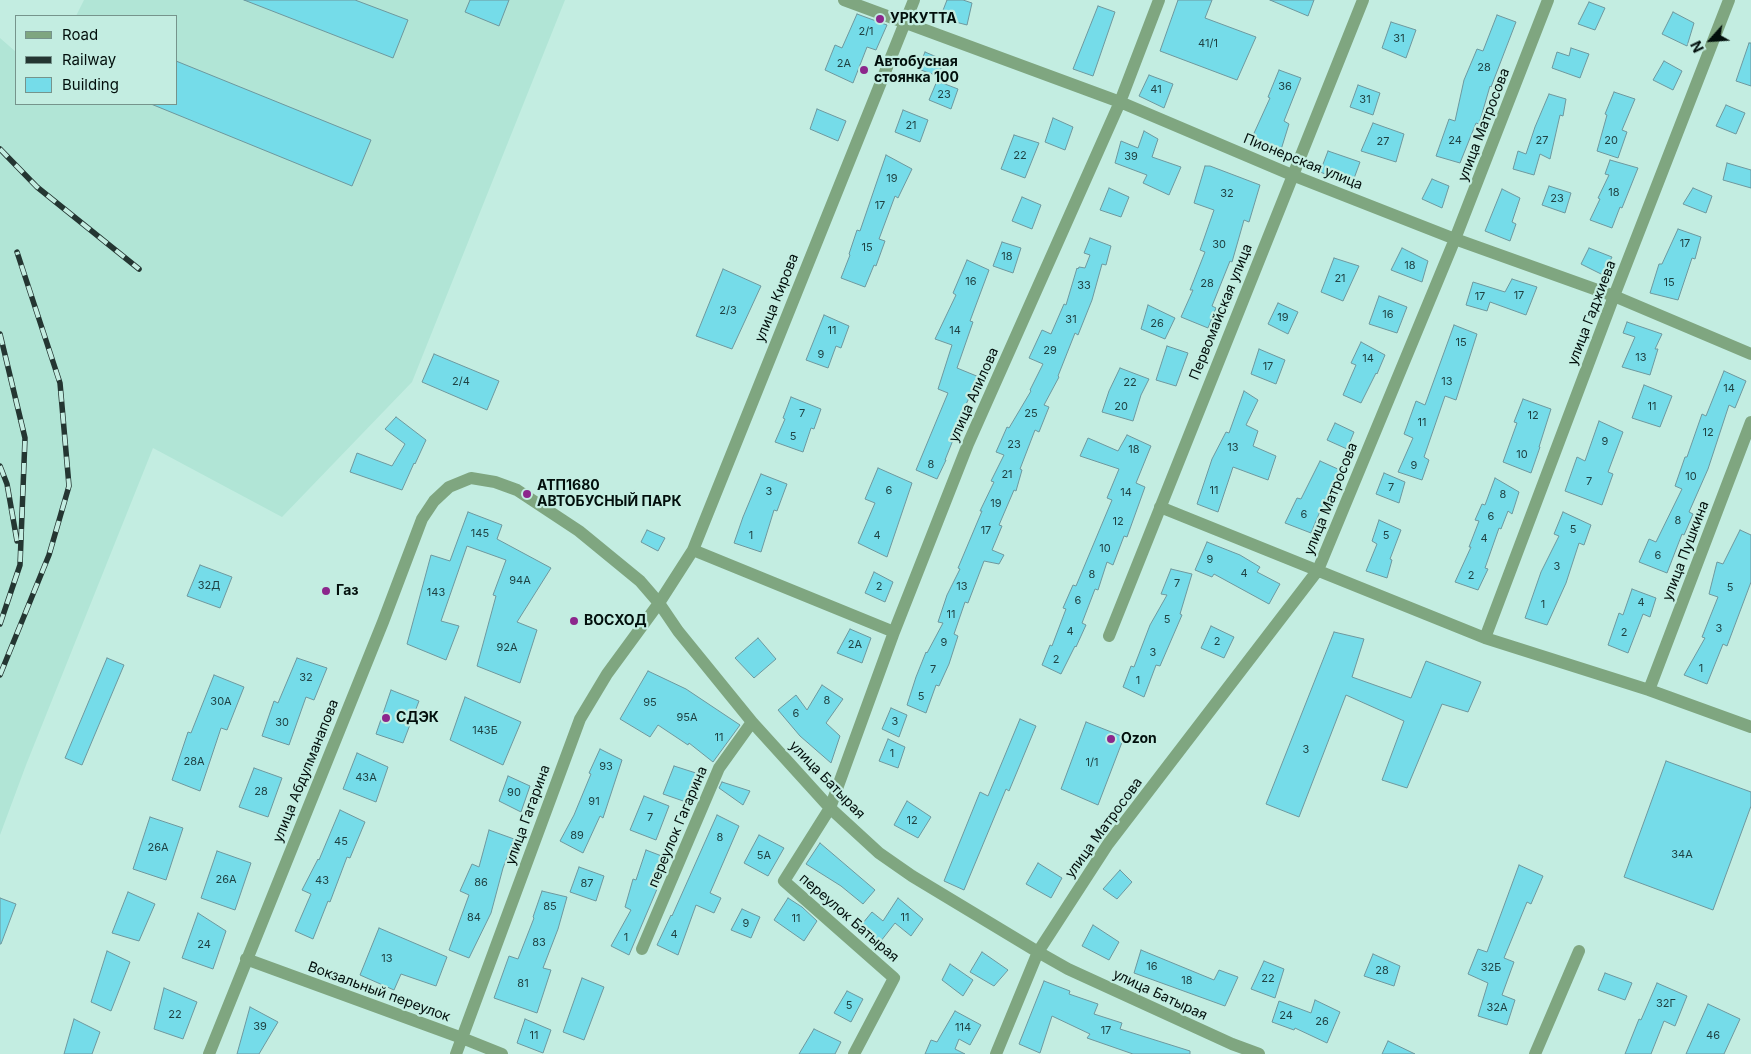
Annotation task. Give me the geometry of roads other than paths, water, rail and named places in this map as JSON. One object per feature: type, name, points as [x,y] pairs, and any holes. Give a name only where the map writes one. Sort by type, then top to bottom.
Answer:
[{"type":"street","name":"Пионерская улица","points":[[844,0],[1120,102],[1292,174],[1455,239],[1614,296],[1751,354]]},
{"type":"street","name":"улица Кирова","points":[[659,603],[693,550],[914,0]]},
{"type":"street","name":"улица Алилова","points":[[830,808],[894,632],[968,444],[1120,102],[1159,0]]},
{"type":"street","name":"Первомайская улица","points":[[1109,636],[1363,0]]},
{"type":"street","name":"улица Матросова","points":[[996,1054],[1038,952],[1108,844],[1318,570],[1455,239],[1548,0]]},
{"type":"street","name":"улица Гаджиева","points":[[1485,638],[1614,296],[1729,0]]},
{"type":"street","name":"улица Пушкина","points":[[1650,690],[1751,422]]},
{"type":"street","name":"улица Батырая","points":[[434,501],[449,487],[471,478],[496,482],[518,490],[578,531],[640,581],[752,722],[830,808],[879,853],[912,876],[1068,969],[1230,1049],[1259,1054]]},
{"type":"street","name":"улица Абдулманапова","points":[[209,1054],[383,622],[422,519],[434,501]]},
{"type":"street","points":[[1160,507],[1485,638],[1650,690],[1751,727]]},
{"type":"street","points":[[693,550],[894,632]]},
{"type":"street","name":"улица Гагарина","points":[[456,1054],[580,719],[607,674],[659,603]]},
{"type":"street","name":"переулок Гагарина","points":[[642,950],[719,768],[752,722]]},
{"type":"street","name":"переулок Батырая","points":[[830,808],[784,881],[894,978],[854,1054]]},
{"type":"street","points":[[1535,1054],[1580,951]]},
{"type":"street","name":"Вокзальный переулок","points":[[246,959],[502,1054]]},
{"type":"railway","points":[[0,149],[37,187],[139,269]]},
{"type":"railway","points":[[0,675],[49,555],[69,486],[60,383],[17,252]]},
{"type":"railway","points":[[0,334],[25,438],[20,565],[0,624]]},
{"type":"railway","points":[[0,466],[7,484],[17,541]]},
{"type":"place","name":"УРКУТТА","points":[[880,19]]},
{"type":"place","name":"Автобусная стоянка 100","points":[[864,70]]},
{"type":"place","name":"АТП1680 АВТОБУСНЫЙ ПАРК","points":[[527,494]]},
{"type":"place","name":"Газ","points":[[326,591]]},
{"type":"place","name":"ВОСХОД","points":[[574,621]]},
{"type":"place","name":"СДЭК","points":[[386,718]]},
{"type":"place","name":"Ozon","points":[[1111,739]]}]
